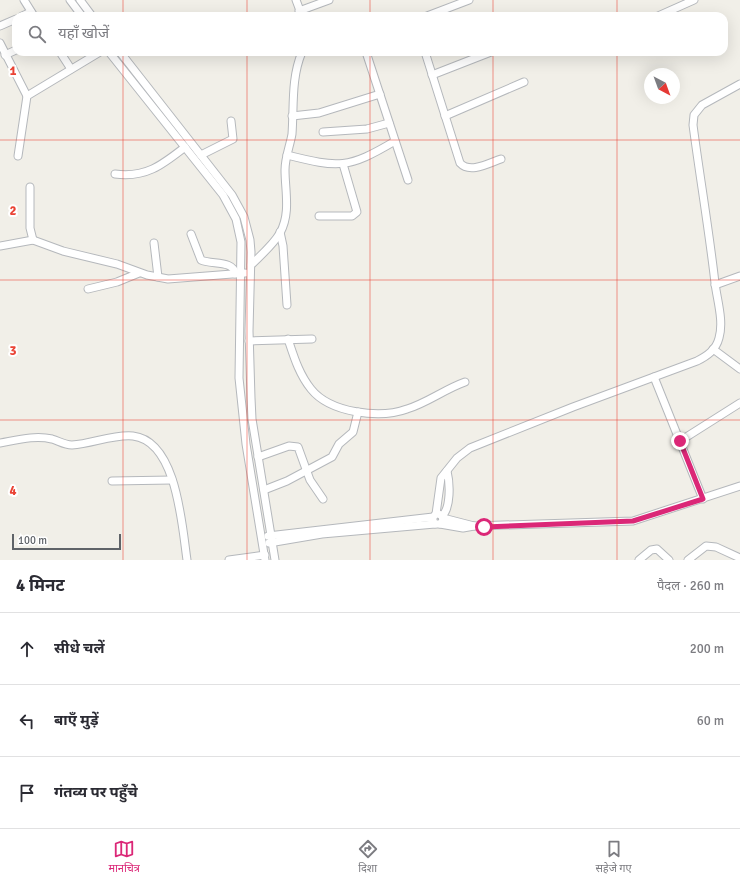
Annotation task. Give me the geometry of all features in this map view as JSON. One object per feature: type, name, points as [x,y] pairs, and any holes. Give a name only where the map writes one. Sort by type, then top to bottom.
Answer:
[{"type":"street","points":[[24,0],[31,12]]},
{"type":"street","points":[[70,0],[79,12]]},
{"type":"street","points":[[80,0],[89,12]]},
{"type":"street","points":[[296,0],[301,12]]},
{"type":"street","points":[[303,12],[329,0]]},
{"type":"street","points":[[437,12],[469,0]]},
{"type":"street","points":[[667,12],[694,0]]},
{"type":"street","points":[[0,26],[12,20]]},
{"type":"street","points":[[0,43],[27,96],[18,156]]},
{"type":"street","points":[[5,55],[12,52]]},
{"type":"street","points":[[63,56],[72,69]]},
{"type":"street","points":[[27,96],[93,56]]},
{"type":"street","points":[[112,56],[223,195],[233,212],[241,242],[238,274],[240,386],[246,444],[264,544],[265,558],[229,560]]},
{"type":"street","points":[[123,56],[232,195],[244,217],[250,240],[251,268],[249,341],[252,420],[276,560]]},
{"type":"street","points":[[0,246],[33,240],[62,251],[117,264],[139,273],[176,280],[238,274],[251,268],[280,232],[287,207],[285,168],[292,135],[296,69],[301,56]]},
{"type":"street","points":[[367,56],[408,180]]},
{"type":"street","points":[[426,56],[460,163],[463,166],[473,168],[501,159]]},
{"type":"street","points":[[432,75],[480,56]]},
{"type":"street","points":[[445,116],[524,82]]},
{"type":"street","points":[[438,519],[441,478],[462,454],[481,443],[696,361],[706,356],[718,344],[721,327],[710,234],[693,125],[694,115],[702,105],[740,84]]},
{"type":"street","points":[[292,116],[319,113],[380,94]]},
{"type":"street","points":[[201,155],[233,139],[231,121]]},
{"type":"street","points":[[323,132],[367,129],[389,123]]},
{"type":"street","points":[[287,155],[328,165],[344,164],[370,156],[395,141]]},
{"type":"street","points":[[115,174],[131,176],[153,169],[166,162],[185,148]]},
{"type":"street","points":[[319,216],[352,216],[357,212],[344,164]]},
{"type":"street","points":[[30,187],[30,228],[33,240]]},
{"type":"street","points":[[280,232],[283,246],[286,305]]},
{"type":"street","points":[[191,234],[201,260],[212,264],[231,266],[238,274]]},
{"type":"street","points":[[154,243],[158,277]]},
{"type":"street","points":[[88,289],[117,282],[139,273]]},
{"type":"street","points":[[715,285],[740,276]]},
{"type":"street","points":[[249,341],[312,338]]},
{"type":"street","points":[[288,339],[300,374],[314,393],[324,400],[358,412],[372,414],[403,411],[465,382]]},
{"type":"street","points":[[713,350],[740,369]]},
{"type":"street","points":[[654,377],[703,499]]},
{"type":"street","points":[[680,441],[740,403]]},
{"type":"street","points":[[264,490],[288,482],[332,457],[339,444],[353,432],[358,412]]},
{"type":"street","points":[[0,442],[38,438],[52,439],[72,445],[134,436],[147,441],[162,456],[172,480],[187,560]]},
{"type":"street","points":[[258,456],[294,446],[299,450],[306,471],[323,499]]},
{"type":"street","points":[[112,481],[172,480]]},
{"type":"street","points":[[262,536],[272,539],[438,519],[463,528],[474,526],[633,521],[740,486]]},
{"type":"street","points":[[264,544],[272,539]]},
{"type":"street","points":[[688,560],[706,546],[716,547],[740,558]]},
{"type":"street","points":[[639,560],[652,550],[657,549],[669,560]]},
{"type":"route","points":[[484,527],[593,524],[633,521],[703,499],[680,441]]}]
